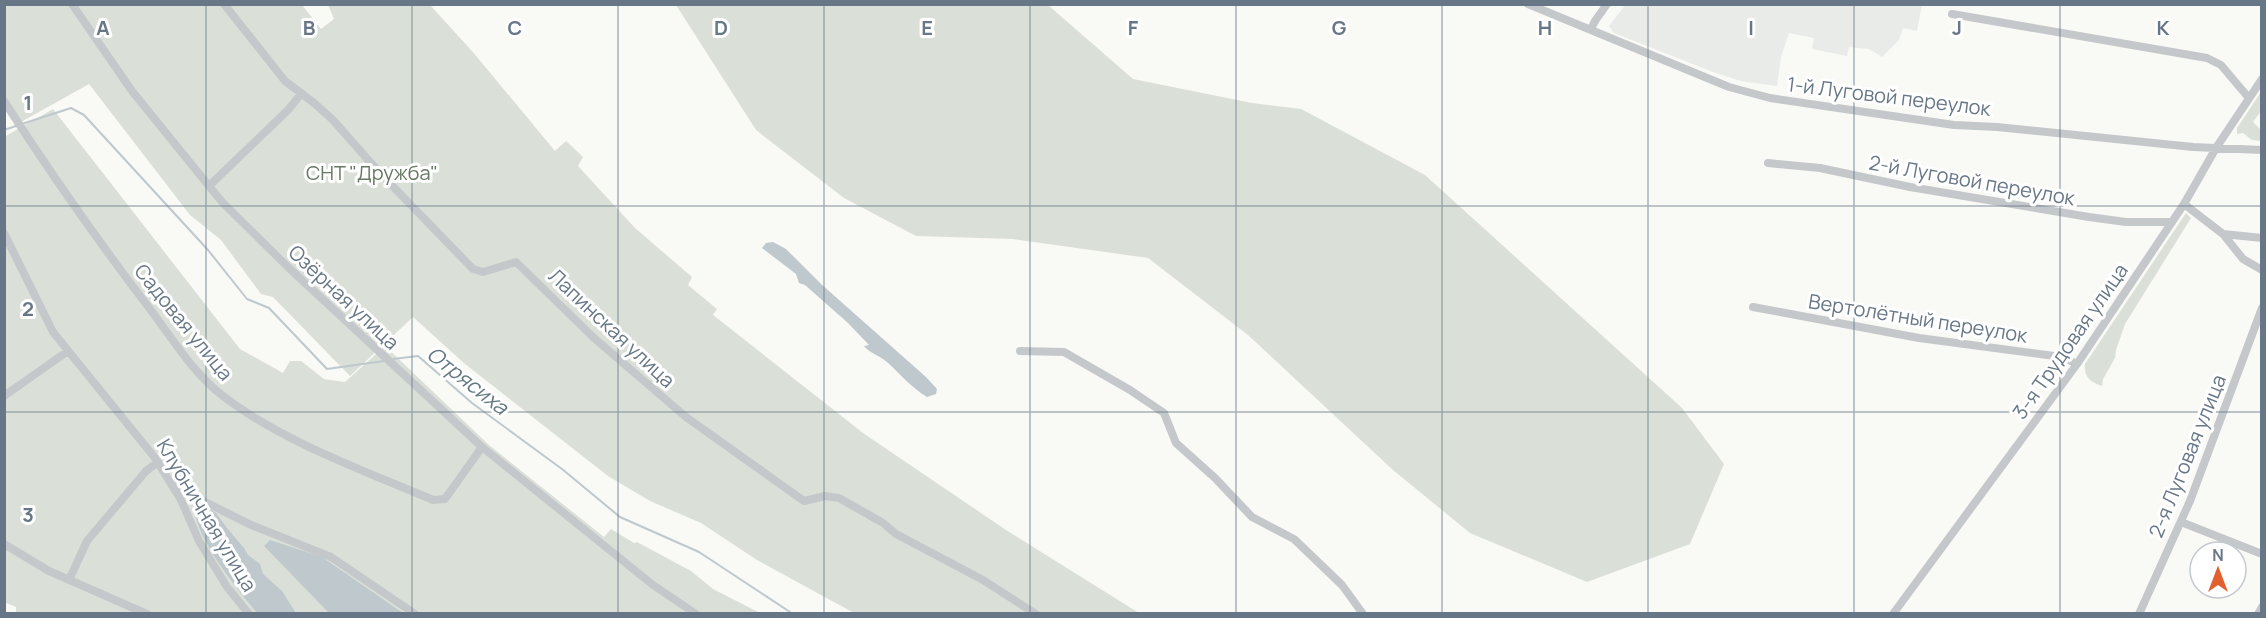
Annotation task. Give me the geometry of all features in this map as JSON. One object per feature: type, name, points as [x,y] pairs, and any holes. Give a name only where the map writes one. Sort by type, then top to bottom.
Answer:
[{"type":"street","name":"Озёрная улица","points":[[72,4],[132,91],[209,186],[223,203],[290,269],[482,447],[653,585],[696,614]]},
{"type":"street","name":"Лапинская улица","points":[[224,4],[276,72],[333,120],[378,171],[473,268],[483,272],[516,262],[594,338],[708,435],[804,501],[825,496],[839,498],[883,523],[896,534],[983,580],[1036,614]]},
{"type":"street","name":"1-й Луговой переулок","points":[[1528,4],[1729,87],[1770,98],[1954,125],[2262,150]]},
{"type":"street","points":[[1591,29],[1599,14],[1608,4]]},
{"type":"street","points":[[1952,14],[2207,58],[2221,65],[2248,97]]},
{"type":"street","name":"3-я Трудовая улица","points":[[1893,614],[2077,364],[2184,204],[2216,148],[2262,79]]},
{"type":"street","points":[[209,186],[301,94]]},
{"type":"street","name":"Садовая улица","points":[[4,101],[103,248],[200,375],[231,402],[280,432],[350,465],[438,501],[445,499],[482,447]]},
{"type":"street","name":"2-й Луговой переулок","points":[[1768,163],[1820,168],[1910,187],[2090,217],[2126,222],[2172,222]]},
{"type":"street","points":[[2184,204],[2223,234],[2243,259],[2262,270]]},
{"type":"street","name":"Клубничная улица","points":[[4,233],[53,332],[158,462],[170,481],[199,541],[227,587],[249,614]]},
{"type":"street","points":[[2223,234],[2262,238]]},
{"type":"street","name":"Вертолётный переулок","points":[[1753,307],[1919,338],[2062,357],[2077,364]]},
{"type":"street","name":"2-я Луговая улица","points":[[2139,614],[2181,522],[2262,308]]},
{"type":"street","points":[[4,396],[68,351]]},
{"type":"street","points":[[1020,351],[1064,352],[1130,390],[1164,413],[1176,443],[1215,478],[1252,517],[1294,538],[1342,585],[1363,614]]},
{"type":"street","points":[[69,580],[87,541],[146,471],[158,462]]},
{"type":"street","points":[[170,481],[189,494],[249,524],[331,556],[415,614]]},
{"type":"street","points":[[2181,522],[2262,554]]},
{"type":"street","points":[[4,544],[42,567],[147,614]]},
{"type":"street","points":[[2258,614],[2262,607]]},
{"type":"shaded area","points":[[1626,4],[1922,5],[1917,31],[1903,28],[1899,40],[1882,57],[1869,49],[1849,47],[1847,56],[1812,49],[1814,38],[1789,33],[1781,57],[1777,86],[1741,81],[1713,72],[1614,33],[1609,26]]},
{"type":"shaded area","points":[[773,242],[786,249],[821,284],[926,377],[937,389],[936,394],[927,397],[887,362],[867,349],[864,346],[869,345],[848,323],[805,285],[799,283],[796,274],[762,248],[766,243]]},
{"type":"shaded area","points":[[199,503],[216,513],[248,555],[260,564],[263,574],[282,591],[296,613],[257,613],[228,577],[200,531],[195,504]]},
{"type":"shaded area","points":[[270,540],[322,557],[403,613],[329,613],[264,546]]},
{"type":"green space","name":"СНТ \"Дружба\"","points":[[5,5],[302,5],[321,29],[334,19],[328,5],[430,5],[472,51],[555,151],[566,141],[583,157],[578,166],[635,228],[692,277],[688,285],[717,309],[713,315],[863,433],[1006,530],[1139,613],[854,613],[757,560],[701,523],[650,501],[608,476],[465,364],[413,317],[350,376],[273,297],[261,294],[221,240],[190,215],[89,84],[21,122],[5,96]]},
{"type":"green space","points":[[676,5],[1048,5],[1133,79],[1252,103],[1301,109],[1425,175],[1682,408],[1724,464],[1690,544],[1587,582],[1470,533],[1393,470],[1248,335],[1148,258],[1013,239],[916,236],[844,198],[756,130]]},
{"type":"green space","points":[[2261,92],[2261,111],[2253,122],[2261,130],[2261,141],[2252,140],[2243,133],[2237,134],[2237,128]]},
{"type":"green space","points":[[53,109],[240,349],[283,373],[290,361],[301,361],[324,379],[345,382],[385,346],[489,445],[604,537],[611,529],[691,571],[713,589],[760,613],[16,613],[16,607],[4,602],[4,137]]},
{"type":"green space","points":[[2186,213],[2191,218],[2125,324],[2115,358],[2103,379],[2102,386],[2094,383],[2087,375],[2085,364]]},
{"type":"waterway","name":"Отрясиха","points":[[22,124],[71,108],[84,115],[208,250],[247,299],[269,308],[327,369],[384,361]]},
{"type":"waterway","name":"Отрясиха","points":[[4,130],[16,126]]},
{"type":"waterway","name":"Отрясиха","points":[[393,359],[418,356],[472,403],[562,469],[620,517],[699,552],[793,614]]}]
